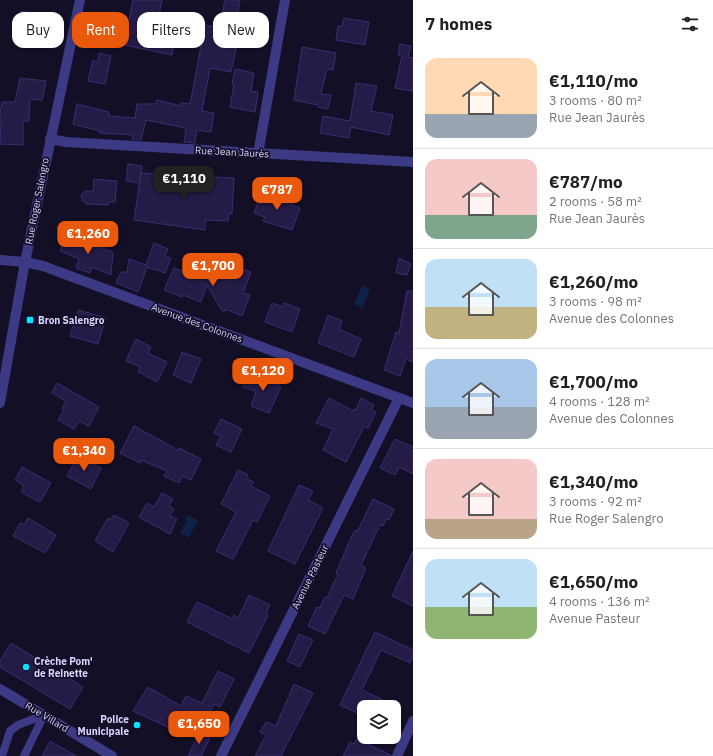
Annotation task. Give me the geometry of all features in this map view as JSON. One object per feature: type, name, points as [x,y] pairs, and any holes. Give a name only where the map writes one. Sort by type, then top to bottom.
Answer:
[{"type":"street","name":"Rue Roger Salengro","points":[[0,403],[25,262],[80,0]]},
{"type":"street","points":[[258,154],[285,0]]},
{"type":"street","name":"Rue Jean Jaurès","points":[[50,139],[66,142],[413,162]]},
{"type":"street","name":"Avenue des Colonnes","points":[[0,260],[25,262],[43,266],[413,403]]},
{"type":"street","name":"Avenue Pasteur","points":[[221,756],[399,398]]},
{"type":"street","name":"Rue Villard","points":[[1,690],[112,756]]},
{"type":"street","points":[[397,756],[413,721]]},
{"type":"lane","points":[[2,756],[10,731],[18,725],[44,715]]},
{"type":"lane","points":[[24,756],[44,715]]},
{"type":"water","points":[[362,285],[370,289],[362,308],[354,304]]},
{"type":"water","points":[[186,516],[198,520],[189,538],[180,533],[187,520],[185,519]]},
{"type":"building","points":[[133,0],[162,0],[160,12],[137,12],[137,48],[129,46],[129,20]]},
{"type":"building","points":[[225,0],[240,0],[238,12],[222,12]]},
{"type":"building","points":[[344,18],[369,22],[365,45],[336,40],[338,26],[342,26]]},
{"type":"building","points":[[205,25],[213,27],[213,48],[236,48],[231,72],[210,68],[202,111],[214,113],[211,132],[197,130],[195,143],[184,142],[186,128],[146,120],[141,140],[132,139],[133,135],[99,133],[100,131],[73,124],[77,104],[109,112],[109,116],[135,118],[137,104],[156,104],[157,100],[181,106],[181,103],[190,104],[201,48],[205,48]]},
{"type":"building","points":[[400,44],[411,46],[408,57],[413,58],[413,91],[395,88],[402,56],[398,55]]},
{"type":"building","points":[[302,47],[336,53],[333,70],[327,69],[321,94],[331,95],[328,109],[318,107],[318,105],[294,100]]},
{"type":"building","points":[[138,48],[173,48],[172,55]]},
{"type":"building","points":[[99,53],[111,56],[105,84],[88,81],[93,60],[98,62]]},
{"type":"building","points":[[235,69],[254,73],[251,91],[258,92],[255,112],[230,107]]},
{"type":"building","points":[[20,78],[46,81],[42,100],[30,99],[29,121],[23,121],[23,145],[0,144],[0,109],[2,102],[15,102]]},
{"type":"building","points":[[356,83],[377,86],[371,111],[393,115],[389,135],[351,127],[349,138],[320,133],[323,116],[350,121]]},
{"type":"building","points":[[128,164],[142,166],[139,183],[126,181]]},
{"type":"building","points":[[141,173],[234,178],[232,214],[229,213],[228,221],[205,220],[205,230],[134,220]]},
{"type":"building","points":[[94,179],[117,181],[115,202],[109,202],[108,205],[86,204],[82,200],[81,195],[86,191],[93,191]]},
{"type":"building","points":[[268,194],[291,202],[290,204],[300,208],[292,230],[263,221],[265,217],[254,213],[261,195],[267,197]]},
{"type":"building","points":[[66,235],[113,252],[111,275],[92,267],[90,273],[76,268],[79,259],[60,251]]},
{"type":"building","points":[[154,243],[168,249],[165,256],[171,258],[165,273],[147,267],[138,292],[116,283],[121,272],[127,272],[129,259],[146,265]]},
{"type":"building","points":[[399,258],[411,264],[407,275],[396,273]]},
{"type":"building","points":[[219,265],[228,268],[227,282],[234,266],[251,272],[243,293],[250,295],[242,316],[228,310],[222,311],[207,285],[201,302],[164,290],[174,268],[192,275],[193,272],[213,279]]},
{"type":"building","points":[[407,291],[413,291],[413,362],[406,359],[400,376],[384,370],[396,332],[399,333]]},
{"type":"building","points":[[272,303],[283,307],[284,303],[300,309],[292,332],[265,322]]},
{"type":"building","points":[[78,310],[106,318],[98,344],[70,336]]},
{"type":"building","points":[[328,315],[342,321],[339,329],[361,339],[354,357],[318,343]]},
{"type":"building","points":[[136,339],[151,347],[148,353],[167,362],[157,382],[138,372],[140,367],[126,361]]},
{"type":"building","points":[[182,352],[201,359],[191,383],[173,375]]},
{"type":"building","points":[[247,375],[260,380],[262,376],[279,382],[278,386],[281,387],[269,413],[251,406],[256,391],[243,387]]},
{"type":"building","points":[[57,383],[99,407],[89,426],[79,421],[74,429],[58,420],[64,410],[62,409],[66,401],[52,393]]},
{"type":"building","points":[[329,398],[353,411],[354,409],[356,410],[361,398],[374,405],[371,410],[376,412],[368,428],[364,427],[346,462],[323,450],[333,429],[316,423]]},
{"type":"building","points":[[221,419],[242,429],[231,452],[216,445],[221,436],[214,433]]},
{"type":"building","points":[[134,426],[178,450],[179,448],[201,459],[191,480],[182,476],[179,483],[164,476],[167,471],[141,460],[140,463],[120,453]]},
{"type":"building","points":[[395,439],[413,447],[413,474],[399,467],[395,475],[380,468]]},
{"type":"building","points":[[78,456],[101,468],[91,489],[67,476]]},
{"type":"building","points":[[22,467],[51,483],[40,502],[21,492],[24,486],[15,480]]},
{"type":"building","points":[[238,470],[248,475],[246,478],[253,482],[251,486],[270,496],[257,522],[253,520],[233,559],[216,551],[236,512],[221,504]]},
{"type":"building","points":[[299,485],[313,491],[308,500],[323,508],[295,564],[268,551]]},
{"type":"building","points":[[162,493],[173,499],[169,506],[174,509],[170,516],[177,519],[170,534],[139,517],[147,503],[154,507]]},
{"type":"building","points":[[373,499],[394,509],[389,520],[386,519],[383,526],[380,525],[361,565],[366,568],[353,599],[344,595],[325,634],[308,626],[317,607],[320,608],[325,597],[327,598],[338,574],[336,573],[351,538],[355,530],[357,532]]},
{"type":"building","points":[[114,515],[129,523],[113,552],[95,541],[108,518],[110,520]]},
{"type":"building","points":[[28,518],[56,535],[45,553],[13,536],[20,523],[24,525]]},
{"type":"building","points":[[413,551],[413,606],[392,596]]},
{"type":"building","points":[[249,595],[270,605],[266,614],[268,615],[249,653],[187,622],[197,602],[233,619],[234,615],[238,618]]},
{"type":"building","points":[[375,632],[413,650],[413,657],[410,663],[381,650],[362,690],[383,700],[357,700],[357,713],[340,705]]},
{"type":"building","points":[[299,634],[313,640],[300,667],[287,661]]},
{"type":"building","points":[[11,643],[83,687],[70,709],[0,667],[0,661]]},
{"type":"building","points":[[218,671],[234,679],[220,707],[214,704],[204,723],[181,712],[172,729],[133,711],[148,687],[181,706],[186,696],[202,703]]},
{"type":"building","points":[[294,684],[313,693],[281,756],[255,756],[266,735],[260,732],[266,722],[276,726]]},
{"type":"building","points":[[200,732],[210,738],[201,756],[188,756]]},
{"type":"building","points":[[357,739],[357,744],[368,744],[391,756],[343,756],[350,742],[354,744]]},
{"type":"building","points":[[50,741],[55,744],[76,756],[42,756]]},
{"type":"place","name":"Bron Salengro","points":[[30,320]]},
{"type":"place","name":"Crèche Pom' de Reinette","points":[[26,667]]},
{"type":"place","name":"Police Municipale","points":[[137,725]]}]
